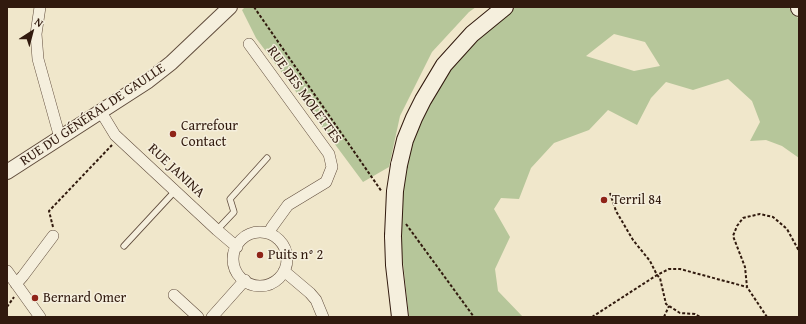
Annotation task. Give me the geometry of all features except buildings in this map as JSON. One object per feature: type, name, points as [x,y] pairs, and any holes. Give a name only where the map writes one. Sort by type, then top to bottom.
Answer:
[{"type":"main road","points":[[400,317],[394,265],[393,236],[395,190],[405,140],[423,100],[444,65],[472,34],[505,7]]},
{"type":"street","points":[[40,7],[36,34],[38,59],[60,138]]},
{"type":"street","name":"RUE DU GÉNÉRAL DE GAULLE","points":[[7,172],[148,81],[172,63],[230,7]]},
{"type":"street","name":"RUE DES MOLETTES","points":[[249,44],[330,154],[332,167],[326,182],[288,205],[269,233]]},
{"type":"street","name":"RUE JANINA","points":[[101,112],[115,135],[236,247]]},
{"type":"street","points":[[257,232],[269,233],[280,240],[286,252],[287,264],[284,271],[276,280],[264,285],[252,284],[244,280],[237,272],[234,253],[236,247],[240,241],[250,234],[257,232]]},
{"type":"street","points":[[16,284],[53,236]]},
{"type":"street","points":[[7,271],[40,317]]},
{"type":"street","points":[[284,271],[316,300],[323,317]]},
{"type":"street","points":[[212,317],[244,280]]},
{"type":"street","points":[[174,296],[198,317]]},
{"type":"lane","points":[[217,230],[234,212],[230,199],[267,158]]},
{"type":"lane","points":[[124,246],[175,191]]},
{"type":"path","points":[[254,7],[386,196]]},
{"type":"path","points":[[53,236],[53,226],[49,212],[111,147],[114,142],[115,135]]},
{"type":"path","points":[[610,193],[616,211],[623,223],[633,240],[650,261],[656,275],[660,278],[666,304],[684,317]]},
{"type":"path","points":[[767,317],[747,287],[744,267],[733,236],[737,226],[743,218],[760,214],[773,217],[787,229],[799,251]]},
{"type":"path","points":[[405,222],[474,317]]},
{"type":"path","points":[[592,317],[656,275],[669,269],[680,269],[747,287]]},
{"type":"path","points":[[664,317],[669,306]]},
{"type":"path","points":[[679,312],[695,314],[700,317]]},
{"type":"green space","points":[[245,7],[476,7],[469,12],[432,52],[400,116],[389,167],[363,182],[256,38],[242,10]]},
{"type":"green space","points":[[516,7],[789,7],[799,19],[799,158],[782,146],[766,140],[750,141],[760,122],[752,101],[728,79],[693,90],[666,82],[651,98],[637,125],[608,110],[589,130],[554,143],[531,168],[519,199],[501,198],[494,209],[510,237],[495,269],[498,291],[523,317],[409,317],[400,235],[405,166],[411,142],[427,102],[462,53],[502,16]],"holes":[[[614,34],[645,42],[660,66],[634,71],[586,56]]]},
{"type":"place","name":"Carrefour Contact","points":[[173,134]]},
{"type":"place","name":"Terril 84","points":[[604,200]]},
{"type":"place","name":"Puits n° 2","points":[[260,255]]},
{"type":"place","name":"Bernard Omer","points":[[35,298]]}]
